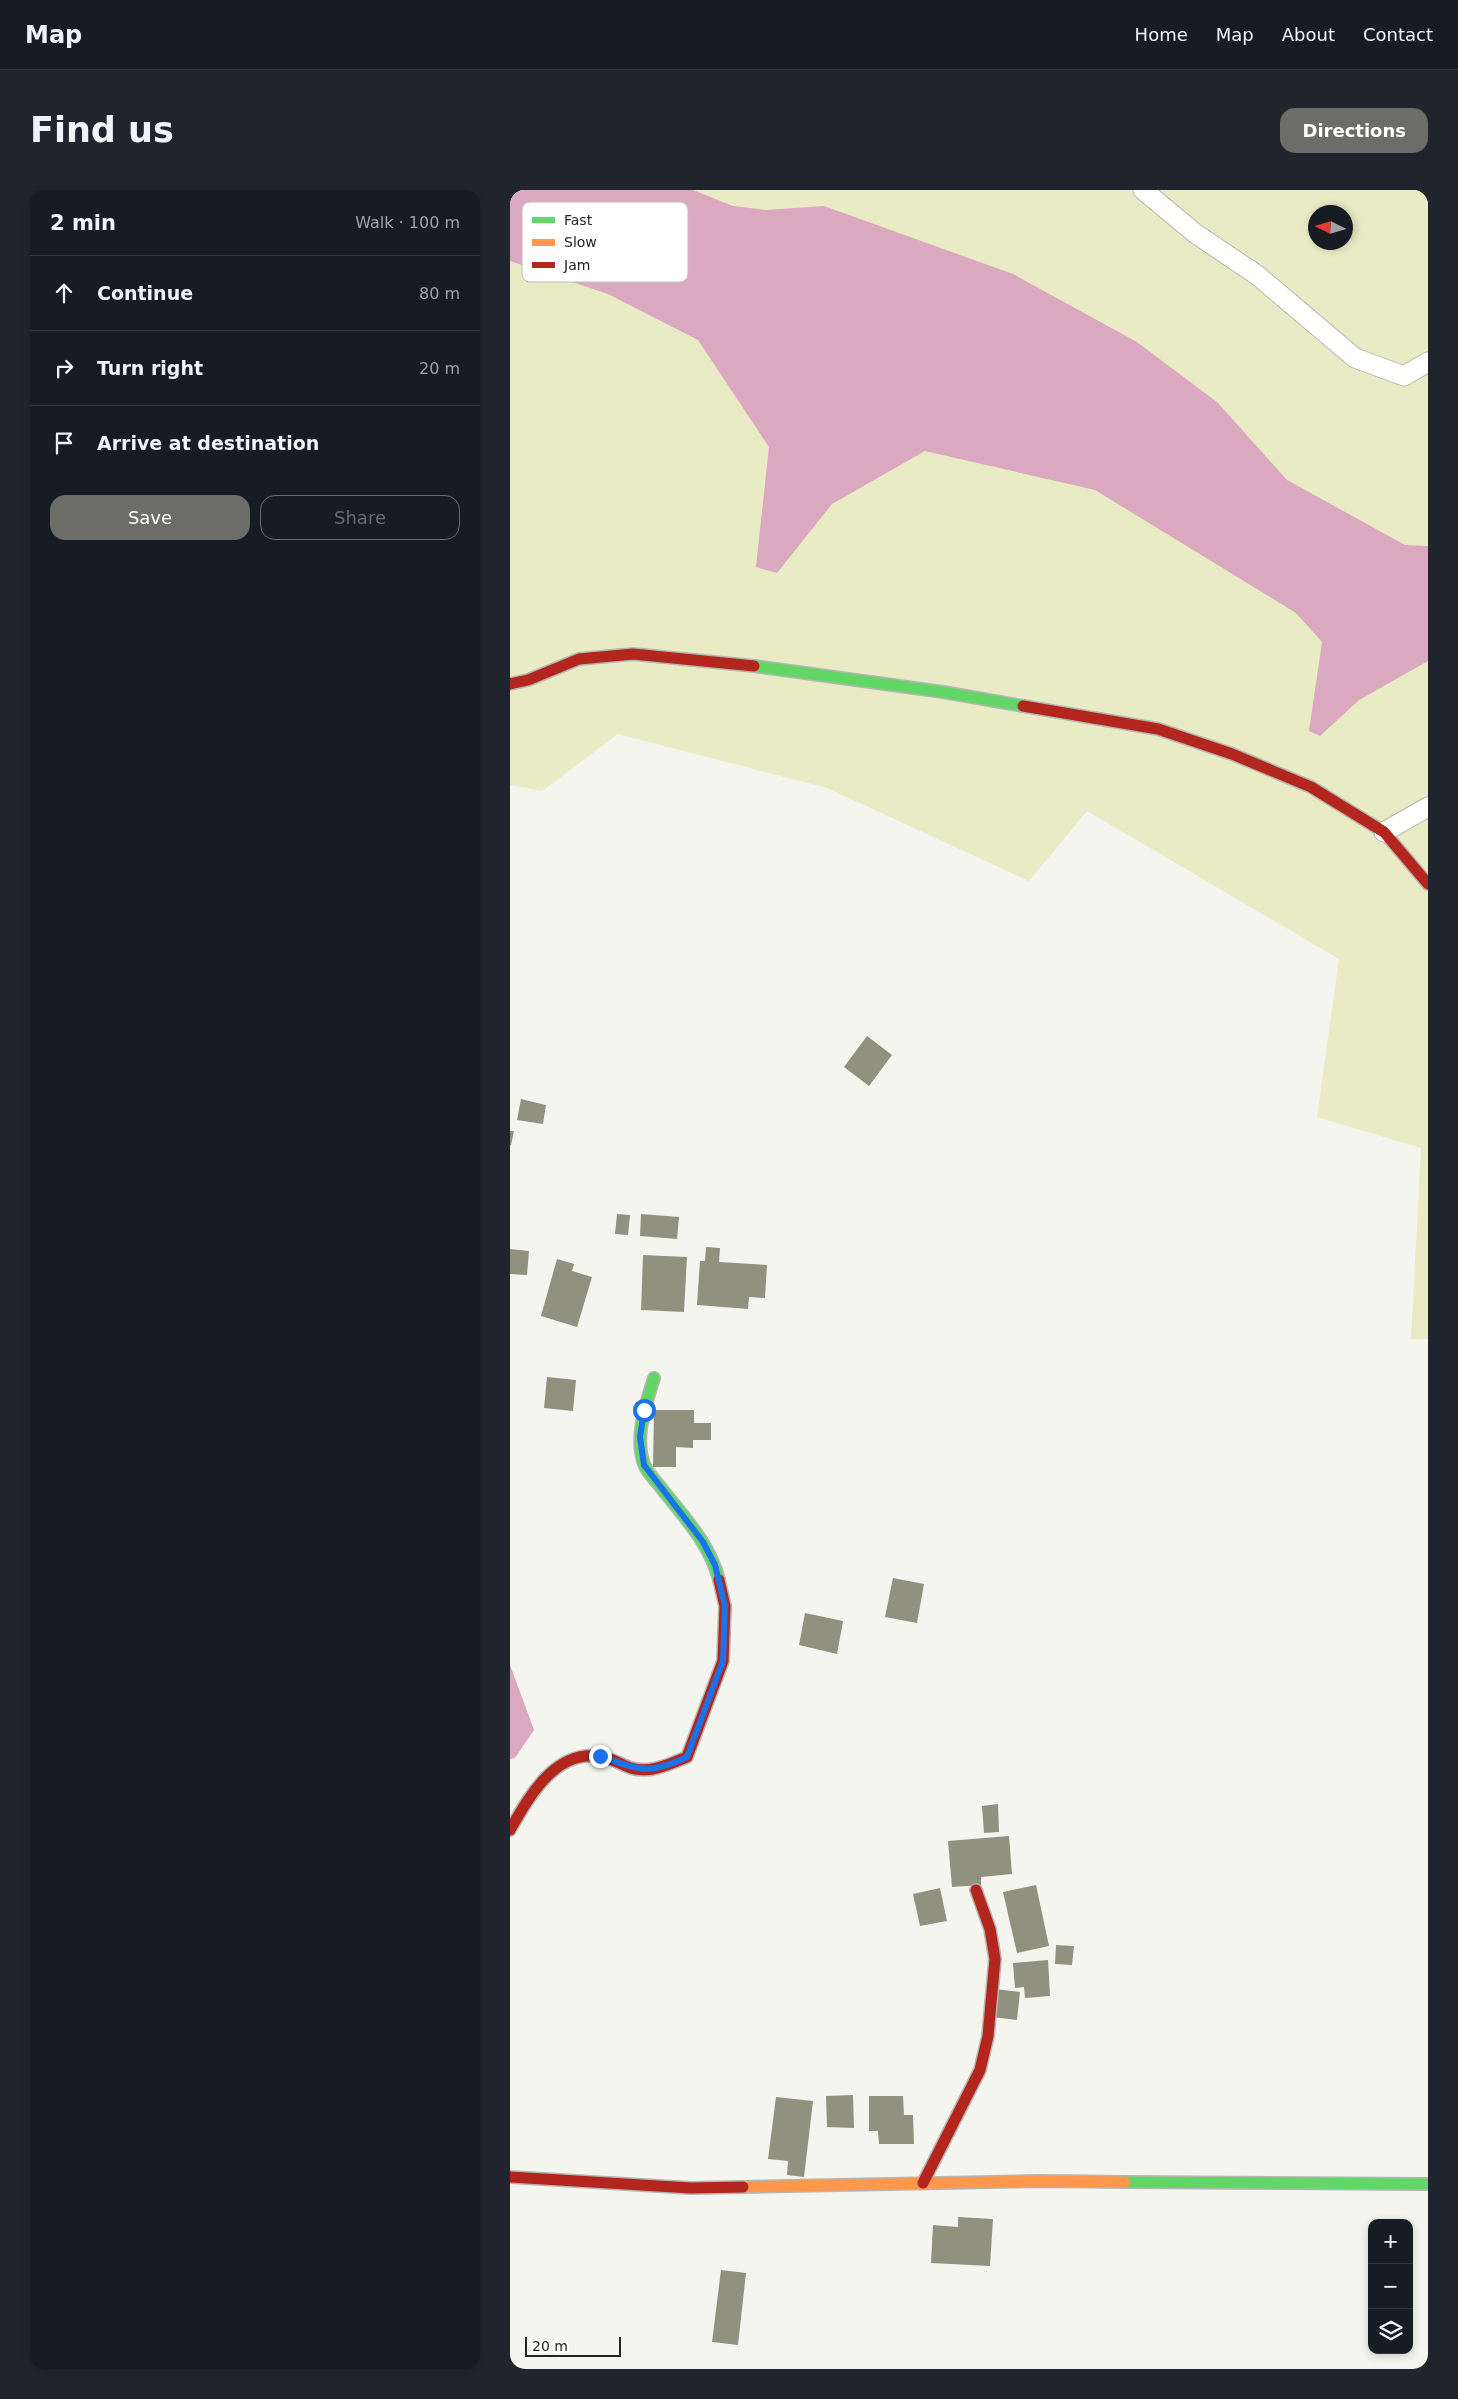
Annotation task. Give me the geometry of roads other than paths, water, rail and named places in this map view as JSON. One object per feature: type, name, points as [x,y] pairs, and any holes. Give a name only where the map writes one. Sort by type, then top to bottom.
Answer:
[{"type":"street","points":[[510,684],[528,680],[579,659],[632,654],[741,664],[943,692],[1158,729],[1232,754],[1311,786],[1384,832],[1428,884]]},
{"type":"street","points":[[510,1830],[522,1809],[553,1768],[576,1756],[600,1756],[635,1768],[663,1768],[687,1757],[723,1661],[725,1606],[715,1565],[703,1542],[644,1465],[640,1437],[644,1410],[654,1378]]},
{"type":"street","points":[[923,2183],[980,2070],[988,2036],[995,1959],[990,1928],[976,1890]]},
{"type":"street","points":[[510,2177],[691,2188],[1040,2181],[1428,2184]]},
{"type":"lane","points":[[1142,190],[1196,234],[1257,275],[1355,358],[1404,376],[1428,362]]},
{"type":"lane","points":[[1384,832],[1428,807]]}]
